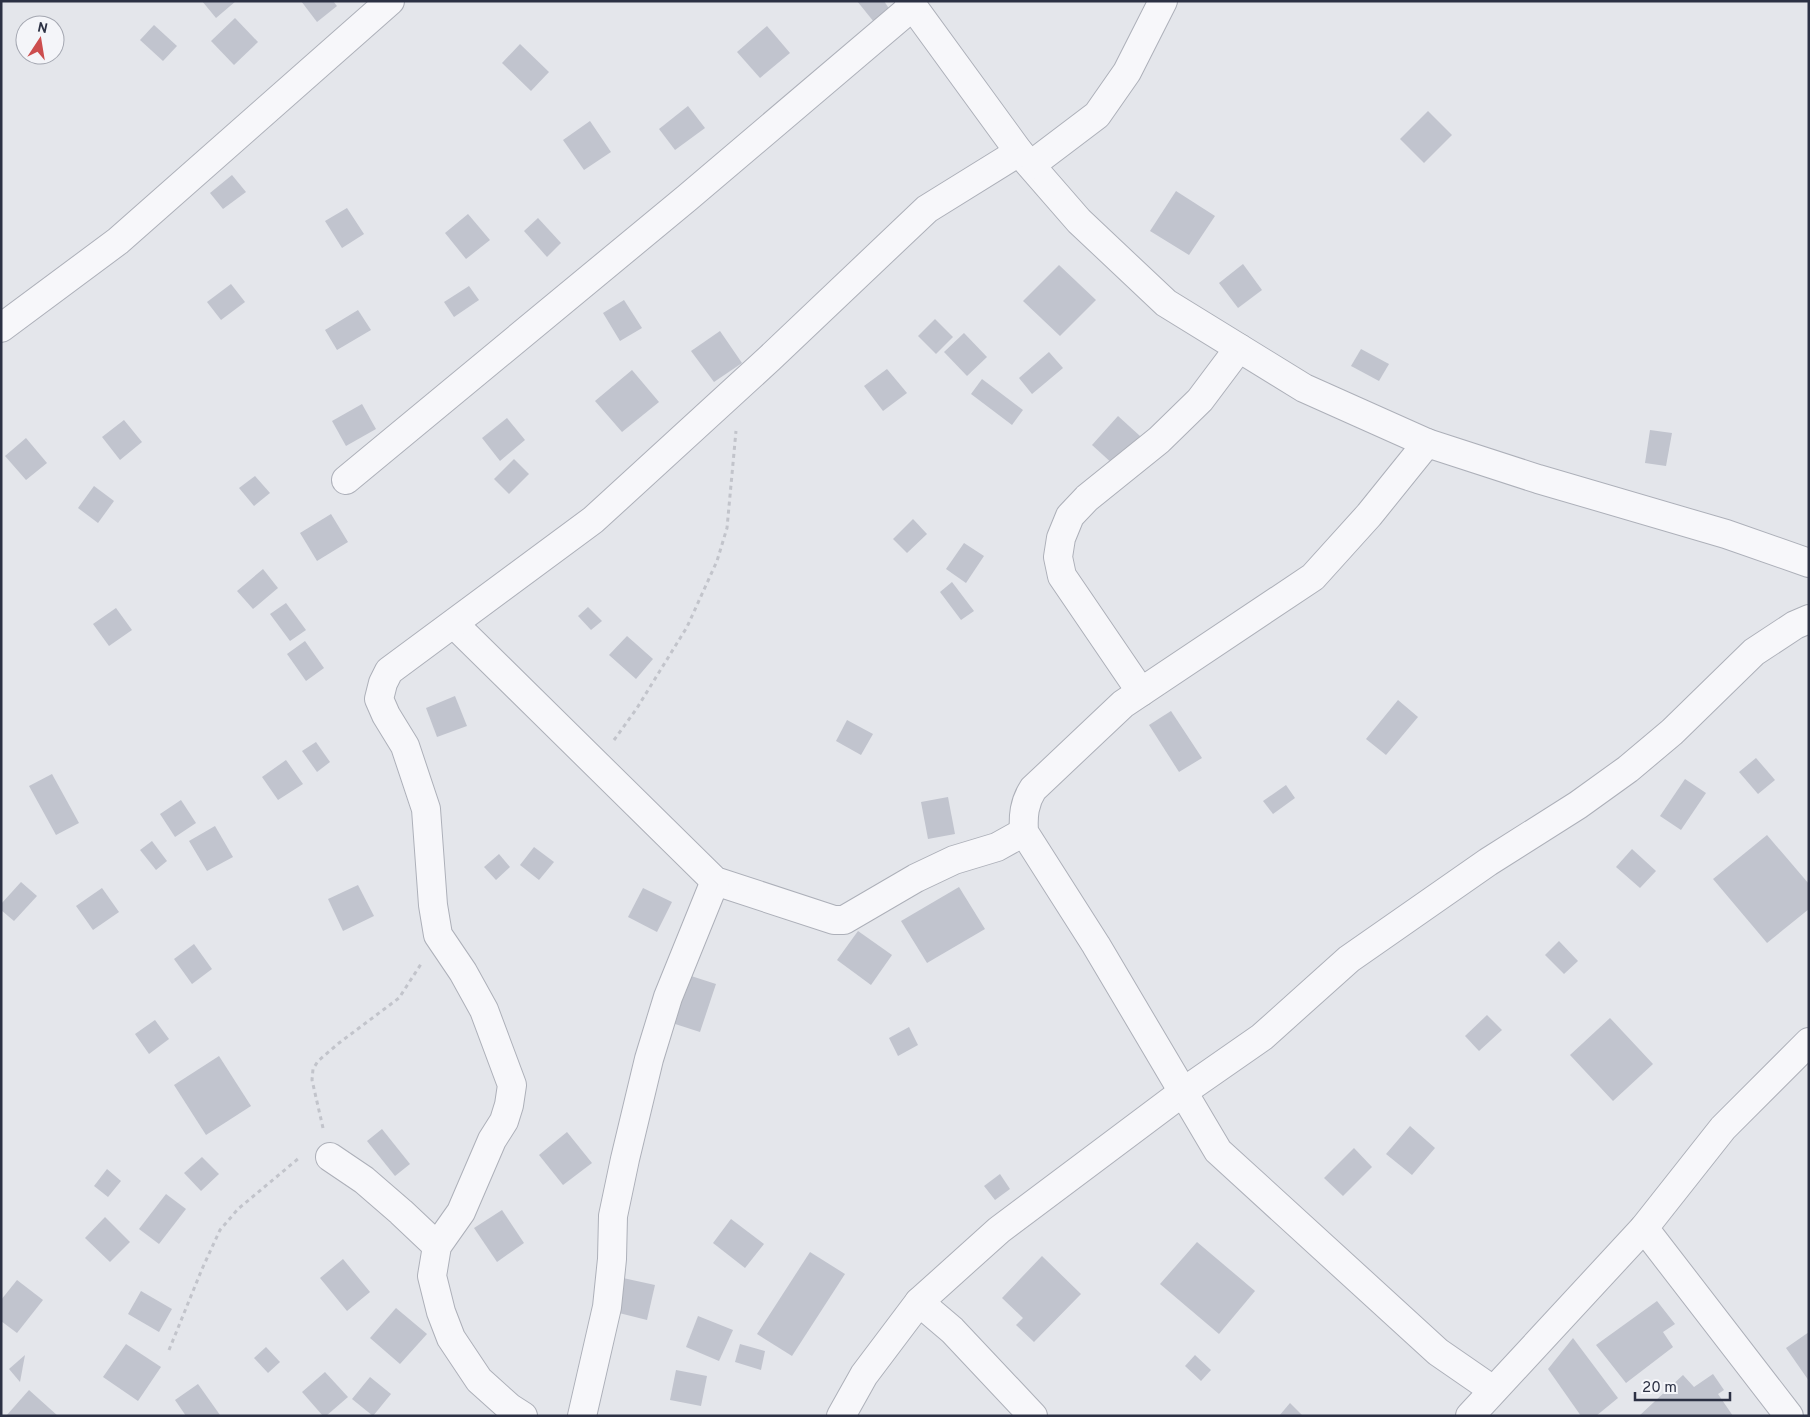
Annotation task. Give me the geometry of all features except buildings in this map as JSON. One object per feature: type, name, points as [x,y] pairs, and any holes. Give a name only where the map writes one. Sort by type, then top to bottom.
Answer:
[{"type":"street","points":[[1,328],[118,241],[390,1]]},
{"type":"street","points":[[523,1416],[509,1408],[479,1380],[451,1338],[441,1312],[432,1276],[437,1246],[461,1212],[492,1140],[504,1121],[512,1085],[484,1010],[463,972],[438,935],[433,905],[426,809],[405,746],[379,700],[383,683],[389,671],[592,520],[770,358],[927,209],[1025,158],[1097,115],[1127,72],[1163,1]]},
{"type":"street","points":[[346,480],[688,198],[911,4],[1025,158],[1079,221],[1166,303],[1304,388],[1428,443],[1538,479],[1726,534],[1809,563]]},
{"type":"street","points":[[1141,692],[1062,576],[1058,557],[1060,538],[1070,516],[1087,498],[1159,440],[1200,400],[1239,348]]},
{"type":"street","points":[[1428,443],[1369,515],[1313,577],[1123,704],[1033,789],[1026,800],[1023,819],[1024,832],[1096,945],[1218,1151],[1438,1352],[1493,1390]]},
{"type":"street","points":[[841,1416],[864,1375],[919,1302],[999,1230],[1183,1092],[1262,1037],[1349,959],[1488,862],[1578,805],[1628,769],[1672,732],[1754,652],[1795,625],[1809,619]]},
{"type":"street","points":[[454,624],[715,881],[834,920],[844,920],[916,878],[954,860],[996,847],[1024,832]]},
{"type":"street","points":[[582,1416],[607,1307],[612,1259],[613,1216],[649,1059],[668,997],[715,881]]},
{"type":"street","points":[[1470,1416],[1644,1228],[1724,1128],[1809,1042]]},
{"type":"street","points":[[330,1157],[364,1180],[437,1246]]},
{"type":"street","points":[[1644,1228],[1789,1416]]},
{"type":"street","points":[[919,1302],[952,1330],[1033,1416]]},
{"type":"path","points":[[595,762],[616,738],[661,672],[688,627],[717,561],[727,528],[735,432],[739,424]]},
{"type":"path","points":[[169,1350],[202,1268],[220,1230],[238,1209],[305,1154],[330,1157],[312,1080],[313,1068],[339,1042],[399,998],[438,935]]}]
